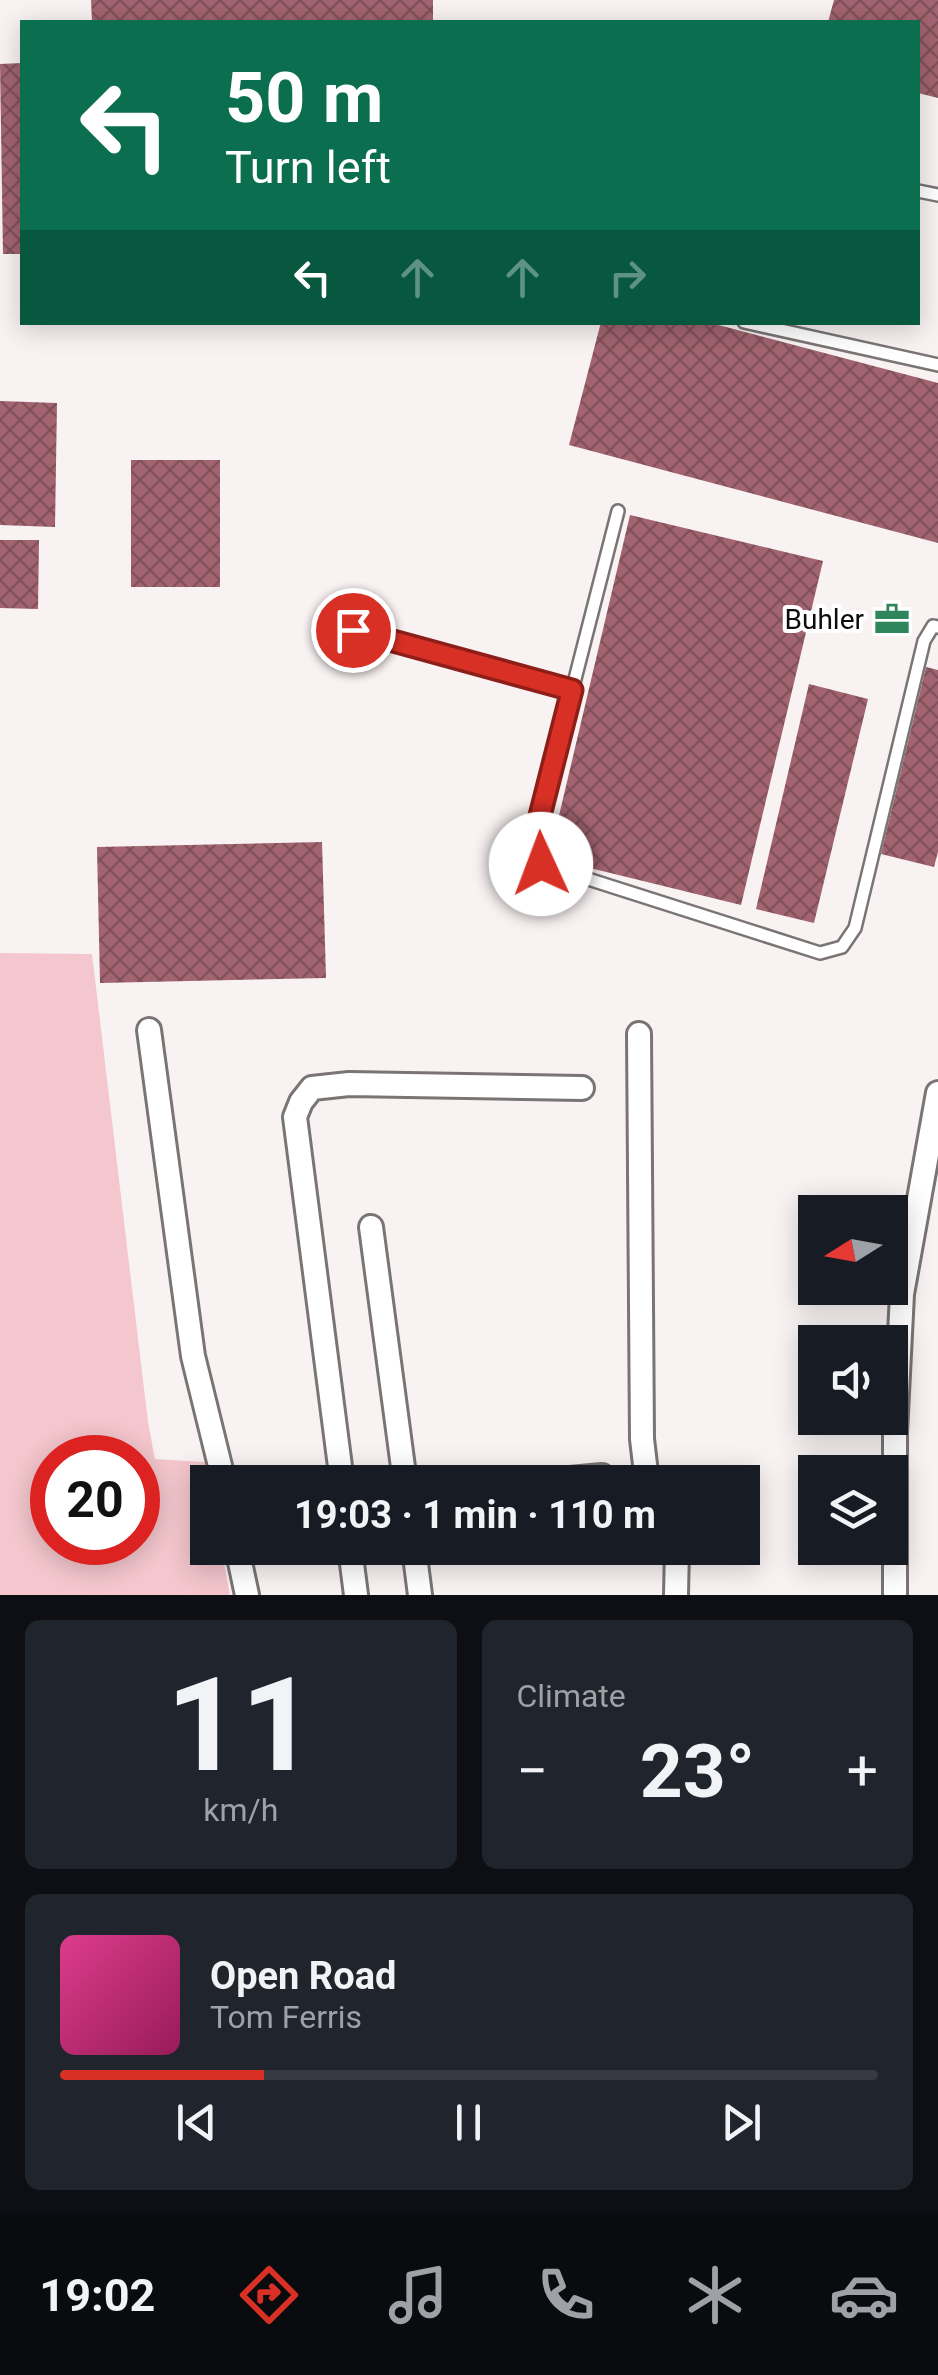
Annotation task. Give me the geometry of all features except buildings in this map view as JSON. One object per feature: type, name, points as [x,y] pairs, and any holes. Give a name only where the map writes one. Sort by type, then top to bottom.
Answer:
[{"type":"street","points":[[150,1030],[193,1356],[220,1465]]},
{"type":"street","points":[[639,1034],[645,1465]]},
{"type":"street","points":[[340,1465],[295,1117],[301,1102],[312,1088],[349,1084],[582,1088]]},
{"type":"street","points":[[895,1595],[894,1433],[902,1294],[938,1093]]},
{"type":"street","points":[[371,1227],[403,1465]]},
{"type":"street","points":[[241,1565],[247,1595]]},
{"type":"street","points":[[352,1565],[356,1595]]},
{"type":"street","points":[[416,1565],[420,1595]]},
{"type":"street","points":[[676,1595],[677,1565]]},
{"type":"lane","points":[[758,325],[938,365]]},
{"type":"lane","points":[[618,511],[532,847],[541,864],[820,953],[842,947],[855,928],[924,641],[933,626],[938,627]]},
{"type":"lane","points":[[353,630],[572,690]]},
{"type":"shaded area","points":[[0,953],[92,954],[150,1435],[30,1435],[30,1565],[160,1565],[160,1459],[205,1462],[205,1465],[190,1465],[190,1565],[224,1565],[230,1595],[0,1595]]},
{"type":"place","name":"Buhler","points":[[892,619]]},
{"type":"route","points":[[353,630],[572,690],[532,847],[541,864]]}]
